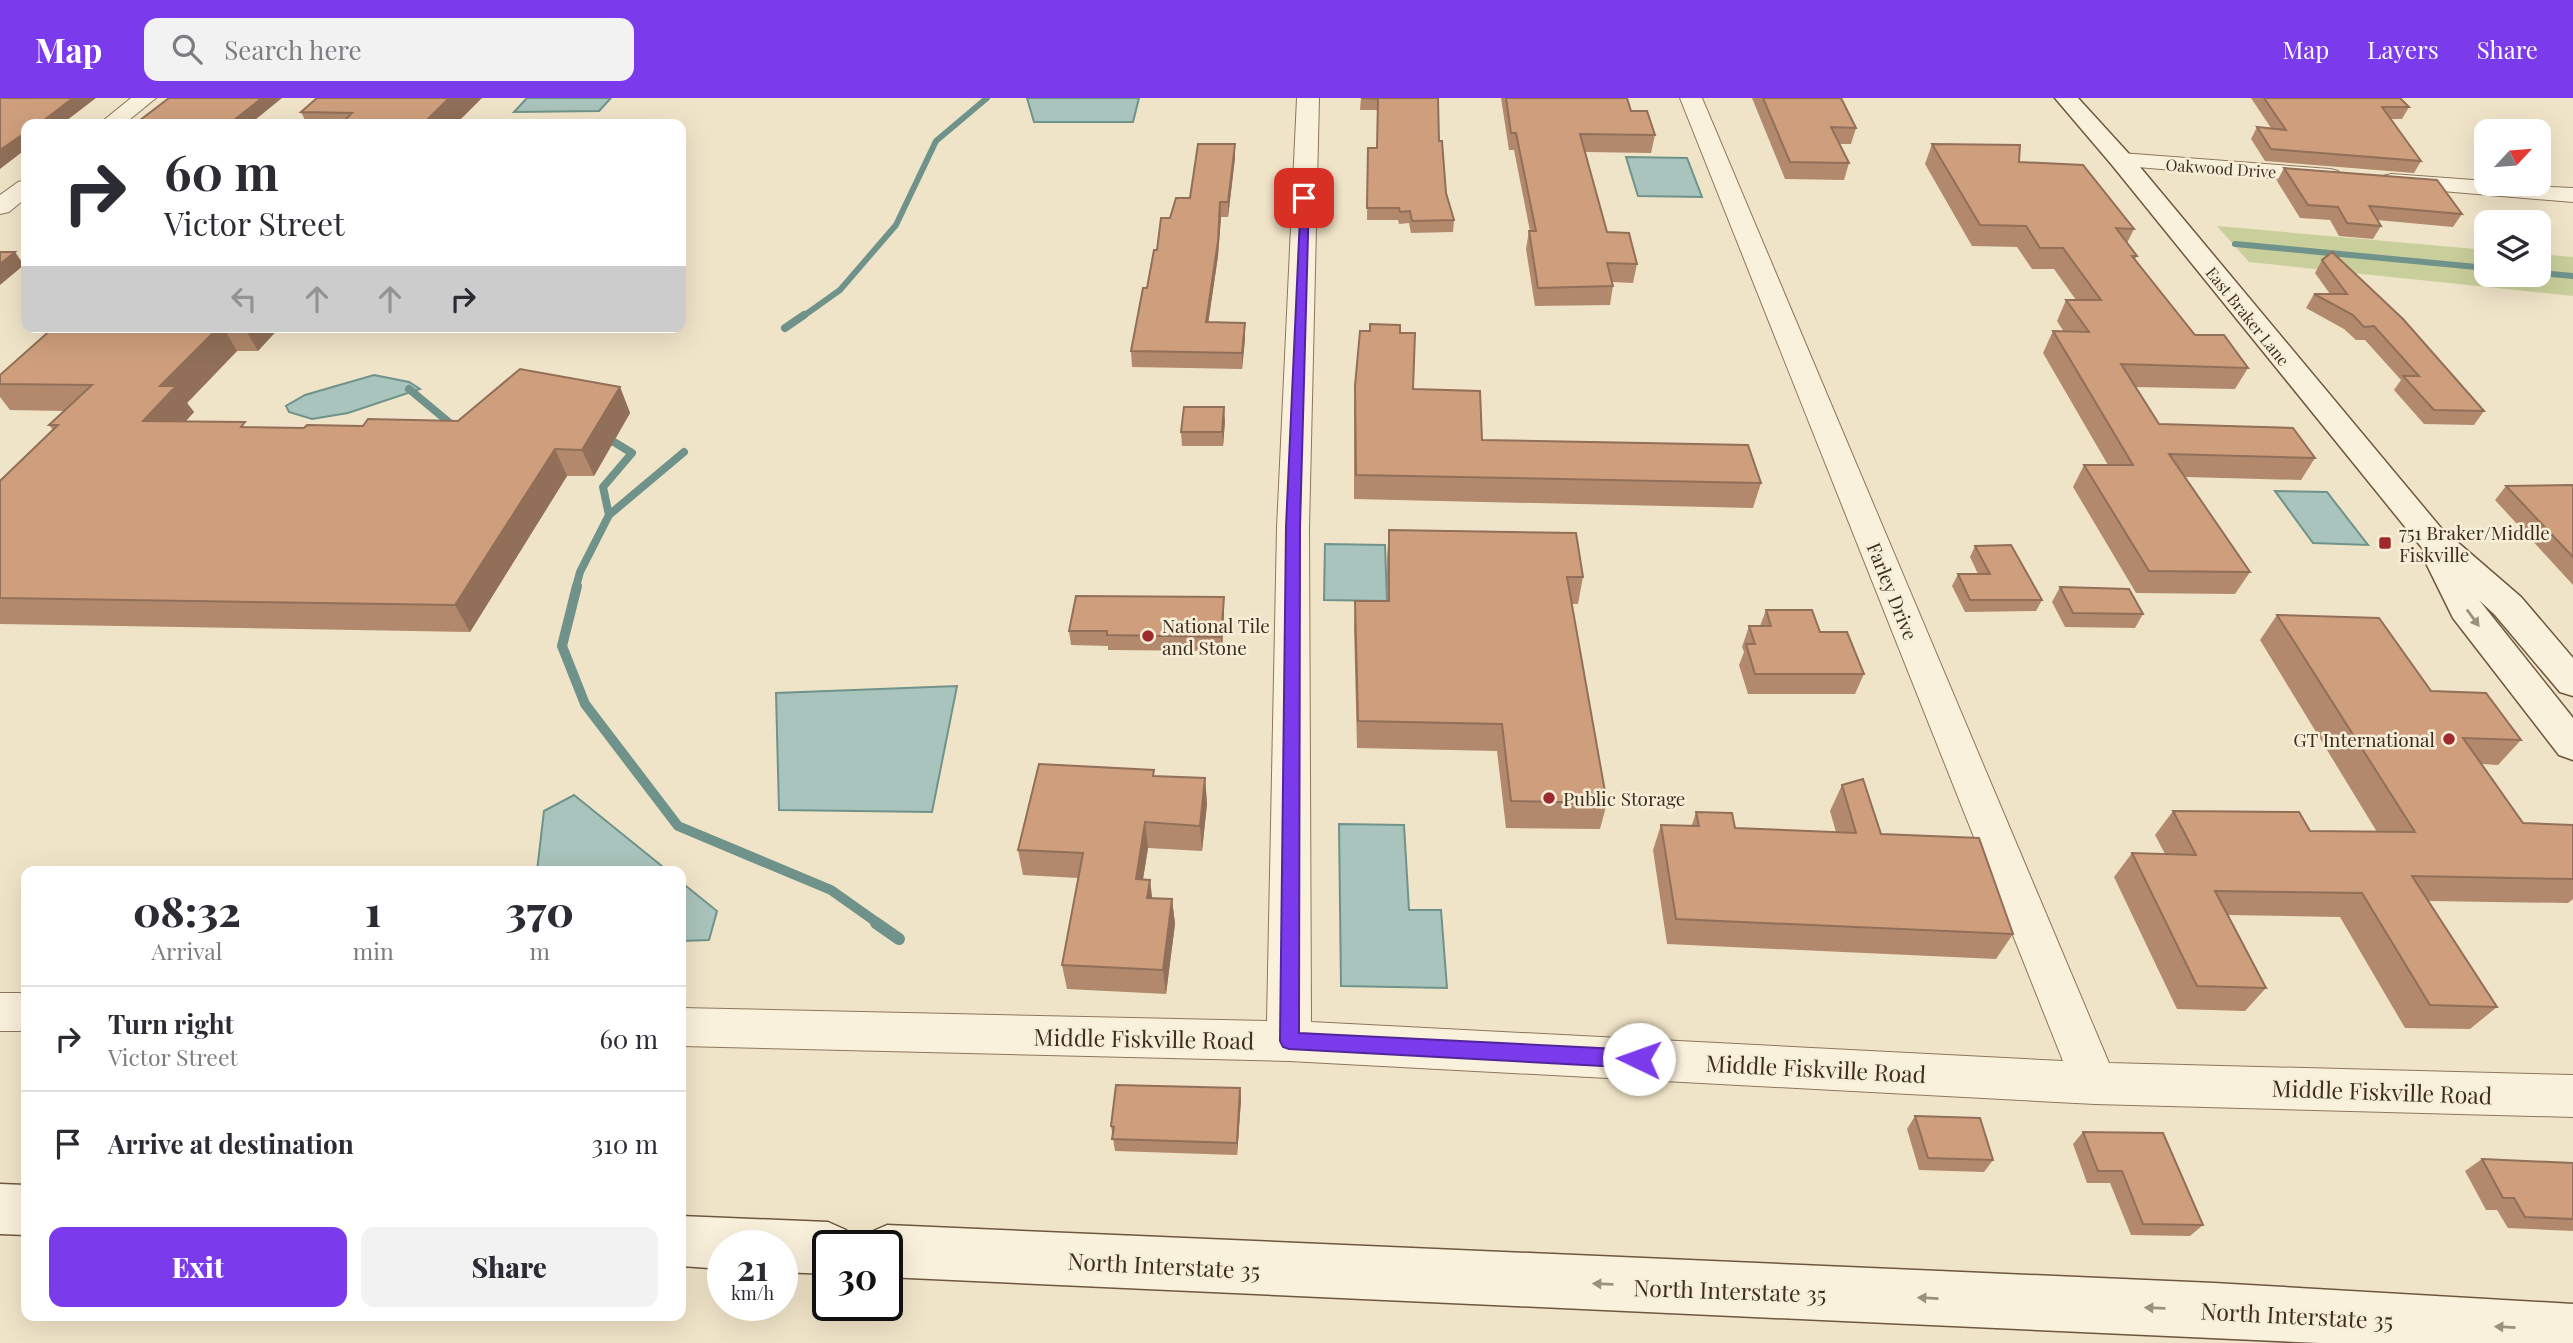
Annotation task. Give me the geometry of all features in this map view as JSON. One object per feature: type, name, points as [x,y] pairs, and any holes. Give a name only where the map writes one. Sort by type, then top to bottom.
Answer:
[{"type":"main road","name":"East Braker Lane","points":[[2066,98],[2121,160],[2429,536],[2508,606],[2573,683]]},
{"type":"main road","name":"East Braker Lane","points":[[2429,536],[2466,609],[2573,745]]},
{"type":"main road","points":[[0,1209],[21,1210]]},
{"type":"main road","points":[[686,1241],[707,1242]]},
{"type":"main road","name":"North Interstate 35","points":[[903,1252],[2214,1310],[2573,1331]]},
{"type":"street","points":[[117,119],[145,98]]},
{"type":"street","points":[[1289,1041],[1293,527],[1308,98]]},
{"type":"street","name":"Farley Drive","points":[[1691,98],[2095,1083]]},
{"type":"street","name":"Oakwood Drive","points":[[2121,160],[2573,195]]},
{"type":"street","points":[[0,207],[21,191]]},
{"type":"street","points":[[0,1012],[21,1012]]},
{"type":"street","name":"Middle Fiskville Road","points":[[686,1027],[1289,1041],[2095,1083],[2573,1096]]},
{"type":"green space","points":[[2217,226],[2474,249],[2474,286],[2249,262]]},
{"type":"green space","points":[[2551,255],[2573,257],[2573,296],[2487,287],[2551,287]]},
{"type":"water","points":[[527,98],[611,98],[599,111],[514,112]]},
{"type":"water","points":[[1027,98],[1139,98],[1133,122],[1034,122]]},
{"type":"water","points":[[1626,157],[1687,158],[1702,197],[1638,196]]},
{"type":"water","points":[[374,375],[409,382],[420,389],[348,413],[312,419],[289,412],[286,406],[305,395]]},
{"type":"water","points":[[2275,491],[2327,492],[2368,545],[2313,543]]},
{"type":"water","points":[[1325,544],[1385,545],[1387,601],[1324,600]]},
{"type":"water","points":[[957,686],[932,812],[779,810],[776,693]]},
{"type":"water","points":[[574,795],[662,866],[538,866],[544,811]]},
{"type":"water","points":[[1339,824],[1404,825],[1409,910],[1441,910],[1447,988],[1341,986]]},
{"type":"water","points":[[686,886],[717,911],[709,940],[686,941]]},
{"type":"building","points":[[0,98],[73,98],[46,119],[21,119],[21,136],[0,150]]},
{"type":"building","points":[[169,98],[262,98],[235,119],[142,119]]},
{"type":"building","points":[[317,98],[449,98],[428,119],[346,119],[352,113],[301,112]]},
{"type":"building","points":[[1361,98],[1438,98],[1439,141],[1442,141],[1446,193],[1454,220],[1412,221],[1410,211],[1400,212],[1399,208],[1367,208],[1368,148],[1377,148],[1378,99]]},
{"type":"building","points":[[1506,98],[1627,98],[1631,111],[1647,111],[1655,135],[1580,134],[1607,232],[1629,233],[1637,264],[1607,263],[1613,286],[1538,288],[1529,231],[1536,231],[1516,133],[1511,133]]},
{"type":"building","points":[[1763,98],[1841,98],[1856,128],[1831,127],[1849,163],[1790,162]]},
{"type":"building","points":[[2264,98],[2400,98],[2409,107],[2382,107],[2421,161],[2271,149],[2257,127],[2286,130]]},
{"type":"building","points":[[1198,144],[1235,144],[1228,202],[1220,202],[1218,241],[1206,322],[1245,323],[1242,353],[1131,351],[1143,288],[1147,288],[1154,250],[1157,250],[1161,218],[1170,218],[1176,198],[1190,198]]},
{"type":"building","points":[[1932,144],[2020,145],[2019,162],[2083,165],[2134,229],[2116,228],[2137,256],[2132,256],[2195,335],[2224,335],[2248,368],[2121,364],[2159,424],[2293,428],[2315,458],[2169,454],[2250,572],[2149,571],[2084,465],[2133,465],[2053,331],[2089,332],[2066,300],[2101,300],[2063,248],[2040,248],[2026,226],[1980,225]]},
{"type":"building","points":[[2284,168],[2437,180],[2462,214],[2369,206],[2381,226],[2347,223],[2338,207],[2308,205]]},
{"type":"building","points":[[0,252],[15,252],[0,264]]},
{"type":"building","points":[[2332,252],[2403,319],[2484,411],[2434,410],[2403,376],[2419,376],[2374,326],[2364,327],[2353,315],[2314,294],[2347,294],[2322,260]]},
{"type":"building","points":[[1370,324],[1400,325],[1400,333],[1415,333],[1413,389],[1480,391],[1482,440],[1748,445],[1761,483],[1356,475],[1355,386],[1360,331],[1370,331]]},
{"type":"building","points":[[47,333],[213,333],[160,386],[176,386],[143,421],[245,422],[241,427],[363,426],[368,419],[458,421],[520,369],[620,387],[582,450],[555,449],[455,605],[0,598],[0,481],[58,425],[49,425],[92,385],[0,384],[0,375]]},
{"type":"building","points":[[1184,407],[1224,407],[1222,432],[1181,432]]},
{"type":"building","points":[[2573,485],[2573,557],[2506,486]]},
{"type":"building","points":[[1389,530],[1576,533],[1583,577],[1567,577],[1607,803],[1511,801],[1502,724],[1358,721],[1355,601],[1389,601]]},
{"type":"building","points":[[2011,545],[2042,600],[1970,600],[1958,574],[1990,574],[1975,546]]},
{"type":"building","points":[[2060,587],[2129,589],[2143,614],[2073,613]]},
{"type":"building","name":"National Tile and Stone","points":[[1076,596],[1224,597],[1221,637],[1107,635],[1107,631],[1069,631]]},
{"type":"building","points":[[1766,610],[1812,610],[1820,632],[1847,632],[1864,674],[1755,674],[1746,644],[1755,644],[1749,626],[1771,626]]},
{"type":"building","points":[[2277,615],[2379,618],[2431,691],[2486,693],[2521,740],[2463,738],[2523,823],[2573,825],[2573,879],[2412,876],[2497,1007],[2430,1005],[2362,893],[2215,891],[2266,988],[2197,986],[2132,853],[2196,855],[2173,811],[2299,812],[2310,831],[2415,832]]},
{"type":"building","points":[[1039,764],[1154,770],[1153,776],[1205,778],[1200,826],[1145,822],[1136,879],[1150,880],[1147,898],[1172,899],[1163,970],[1062,965],[1083,853],[1018,850]]},
{"type":"building","points":[[1863,779],[1881,834],[1979,838],[2013,934],[1676,919],[1661,825],[1699,826],[1696,812],[1732,813],[1735,828],[1856,833],[1842,785]]},
{"type":"building","points":[[1116,1085],[1240,1088],[1237,1143],[1112,1139]]},
{"type":"building","points":[[1915,1116],[1980,1118],[1993,1160],[1928,1158]]},
{"type":"building","points":[[2083,1132],[2163,1133],[2203,1225],[2143,1224],[2122,1171],[2098,1171]]},
{"type":"building","points":[[2482,1159],[2573,1163],[2573,1219],[2525,1217],[2514,1198],[2503,1198]]},
{"type":"waterway","points":[[802,317],[840,290],[896,225],[936,141],[987,98]]},
{"type":"waterway","points":[[2235,244],[2474,267]]},
{"type":"waterway","points":[[2551,274],[2573,276]]},
{"type":"waterway","points":[[785,328],[804,315]]},
{"type":"waterway","points":[[409,389],[457,429]]},
{"type":"waterway","points":[[604,441],[614,442],[632,453],[603,487],[609,515]]},
{"type":"waterway","points":[[609,515],[684,452]]},
{"type":"waterway","points":[[576,587],[580,572],[609,515]]},
{"type":"waterway","points":[[577,586],[562,646],[585,704],[678,826],[831,890],[879,924]]},
{"type":"waterway","points":[[876,923],[899,939]]},
{"type":"place","name":"751 Braker/Middle Fiskville","points":[[2385,543]]},
{"type":"place","name":"National Tile and Stone","points":[[1148,636]]},
{"type":"place","name":"GT International","points":[[2449,739]]},
{"type":"place","name":"Public Storage","points":[[1549,798]]},
{"type":"route","points":[[1304,198],[1293,527],[1289,1041],[1639,1059]]}]
